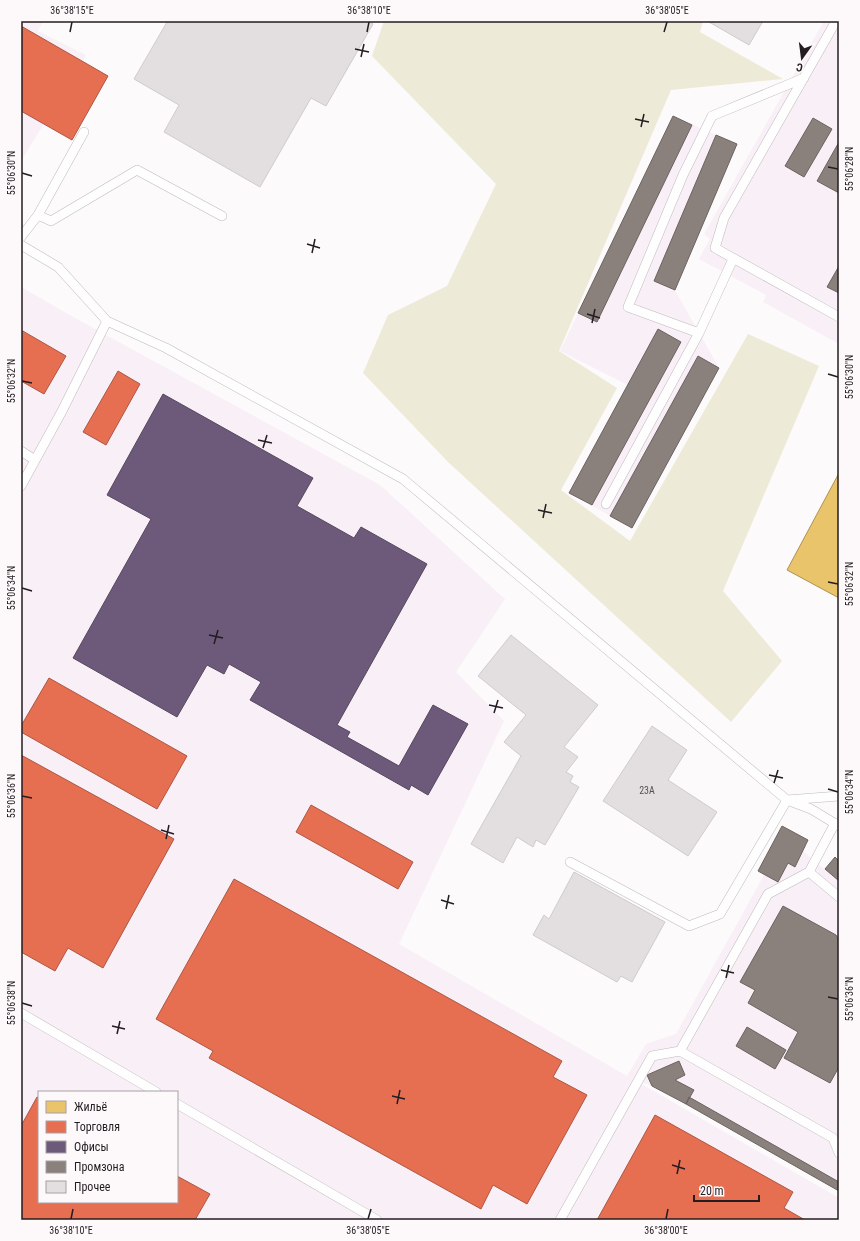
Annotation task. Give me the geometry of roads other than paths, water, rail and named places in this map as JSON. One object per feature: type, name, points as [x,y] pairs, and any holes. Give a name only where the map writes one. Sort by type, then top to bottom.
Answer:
[{"type":"lane","points":[[836,21],[724,218],[715,248],[839,317]]},
{"type":"lane","points":[[699,333],[628,307],[684,175],[712,116],[804,78]]},
{"type":"lane","points":[[21,237],[38,215],[84,132]]},
{"type":"lane","points":[[38,215],[51,221],[137,170],[222,216]]},
{"type":"lane","points":[[21,245],[58,267],[107,321],[166,348],[403,479],[787,800],[811,810],[837,824],[809,872],[768,894],[680,1052]]},
{"type":"lane","points":[[606,504],[699,333],[734,259]]},
{"type":"lane","points":[[21,486],[62,411],[107,321]]},
{"type":"lane","points":[[21,451],[36,460]]},
{"type":"lane","points":[[787,800],[839,796]]},
{"type":"lane","points":[[570,862],[690,926],[720,914],[787,800]]},
{"type":"lane","points":[[809,872],[839,897]]},
{"type":"lane","points":[[21,1013],[154,1091]]},
{"type":"lane","points":[[560,1220],[652,1056],[680,1052],[833,1138],[839,1153]]},
{"type":"lane","points":[[178,1105],[377,1220]]}]
